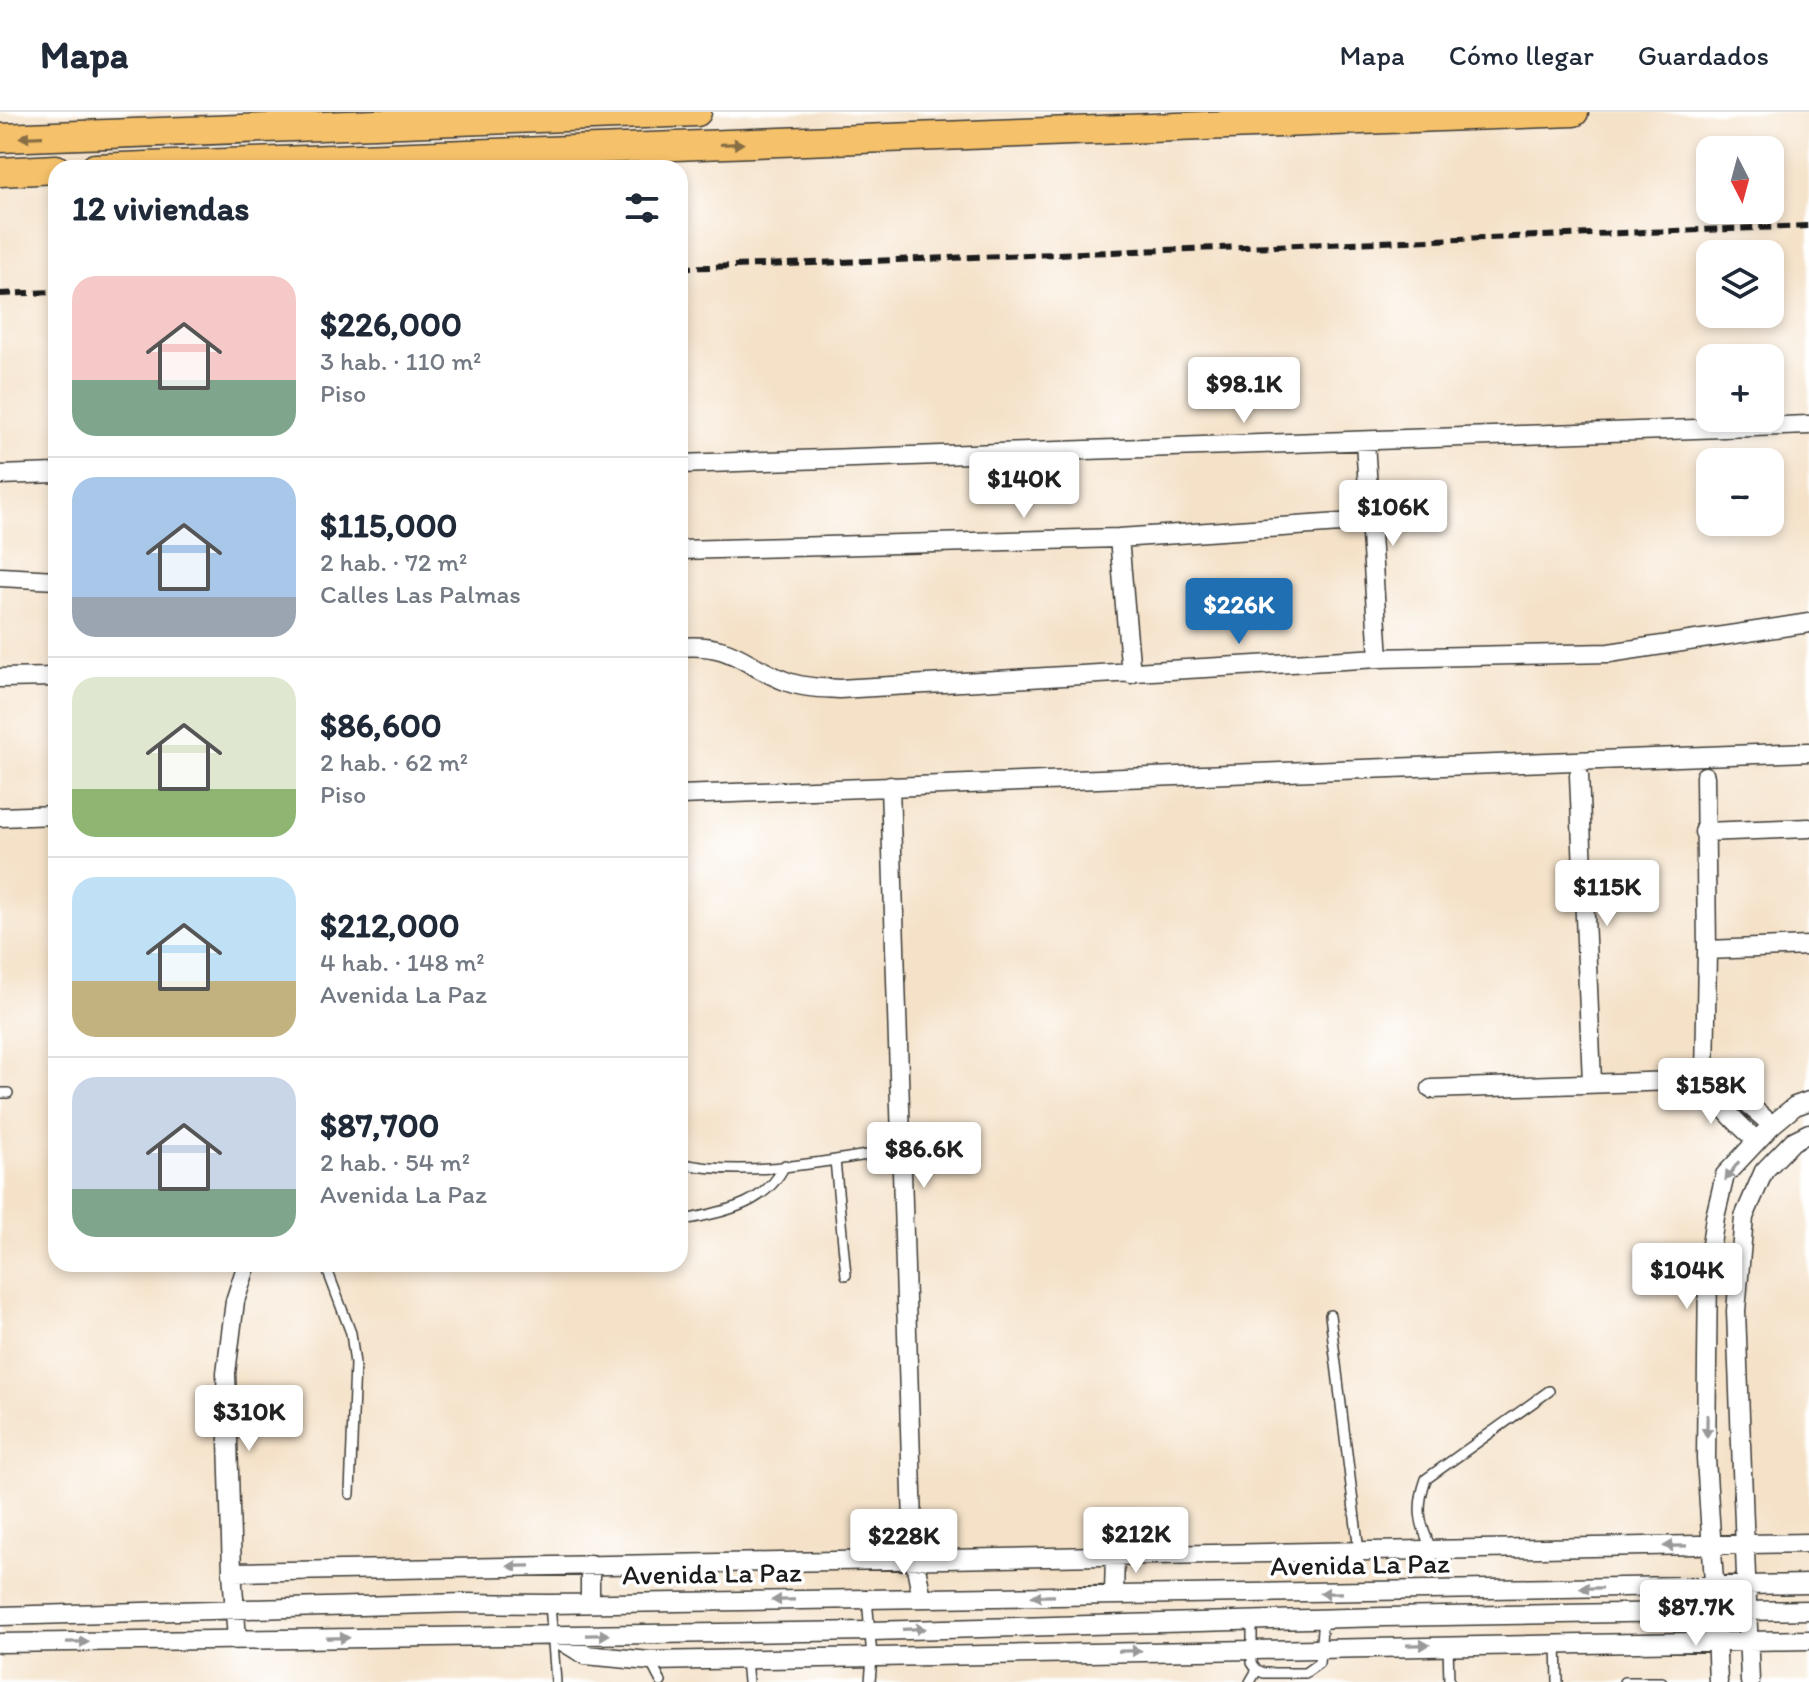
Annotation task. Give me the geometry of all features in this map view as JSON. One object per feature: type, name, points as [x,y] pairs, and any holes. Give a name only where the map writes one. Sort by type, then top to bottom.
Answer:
[{"type":"main road","points":[[0,138],[180,121],[697,112]]},
{"type":"main road","points":[[393,160],[1574,112]]},
{"type":"main road","points":[[0,172],[48,169]]},
{"type":"street","points":[[688,464],[1809,425]]},
{"type":"street","points":[[1365,442],[1379,658]]},
{"type":"street","points":[[0,475],[48,473]]},
{"type":"street","points":[[688,550],[1119,538],[1370,521]]},
{"type":"street","points":[[1119,538],[1131,674]]},
{"type":"street","points":[[0,577],[48,580]]},
{"type":"street","points":[[688,647],[727,650],[787,682],[812,688],[952,684],[1379,658],[1609,653],[1809,623]]},
{"type":"street","points":[[0,678],[48,677]]},
{"type":"street","points":[[688,795],[1809,752]]},
{"type":"street","points":[[1579,775],[1592,1082]]},
{"type":"street","points":[[1705,776],[1705,1080],[1731,1117],[1757,1141]]},
{"type":"street","points":[[890,786],[914,1557],[922,1598]]},
{"type":"street","points":[[0,817],[48,815]]},
{"type":"street","points":[[1704,832],[1809,828]]},
{"type":"street","points":[[1707,950],[1809,946]]},
{"type":"street","points":[[1431,1089],[1705,1080],[1722,1082],[1772,1125]]},
{"type":"street","points":[[1718,1682],[1706,1459],[1708,1265],[1715,1217],[1725,1175],[1772,1125],[1795,1106],[1809,1101]]},
{"type":"street","points":[[1750,1682],[1736,1311],[1744,1217],[1764,1171],[1793,1141],[1809,1133]]},
{"type":"street","points":[[237,1639],[226,1373],[235,1301],[244,1272]]},
{"type":"street","points":[[232,1572],[914,1557],[1809,1543]]},
{"type":"street","points":[[1114,1595],[1115,1554]]},
{"type":"street","points":[[590,1564],[590,1603]]},
{"type":"street","points":[[465,1603],[467,1567]]},
{"type":"street","name":"Avenida La Paz","points":[[0,1616],[465,1603],[1809,1584]]},
{"type":"street","name":"Avenida La Paz","points":[[0,1643],[871,1631],[1809,1610]]},
{"type":"street","points":[[554,1636],[585,1655],[650,1661],[1809,1640]]},
{"type":"lane","points":[[688,1165],[700,1168],[785,1165],[902,1149]]},
{"type":"lane","points":[[835,1160],[846,1275]]},
{"type":"lane","points":[[688,1219],[736,1209],[768,1190],[785,1165]]},
{"type":"lane","points":[[329,1272],[351,1333],[355,1364],[350,1494]]},
{"type":"lane","points":[[1330,1315],[1359,1551]]},
{"type":"lane","points":[[1432,1550],[1418,1515],[1426,1479],[1549,1391]]},
{"type":"lane","points":[[867,1598],[872,1657],[870,1682]]},
{"type":"lane","points":[[550,1604],[556,1682]]},
{"type":"lane","points":[[1252,1621],[1252,1663],[1257,1670],[1264,1673],[1305,1673],[1319,1663],[1323,1619]]},
{"type":"lane","points":[[1557,1643],[1558,1682]]},
{"type":"lane","points":[[1448,1645],[1449,1682]]},
{"type":"lane","points":[[746,1659],[748,1682]]},
{"type":"lane","points":[[650,1661],[661,1682]]},
{"type":"lane","points":[[1250,1682],[1257,1670]]},
{"type":"lane","points":[[1624,1682],[1662,1682]]},
{"type":"railway","points":[[688,268],[1809,226]]},
{"type":"railway","points":[[0,294],[48,292]]}]
